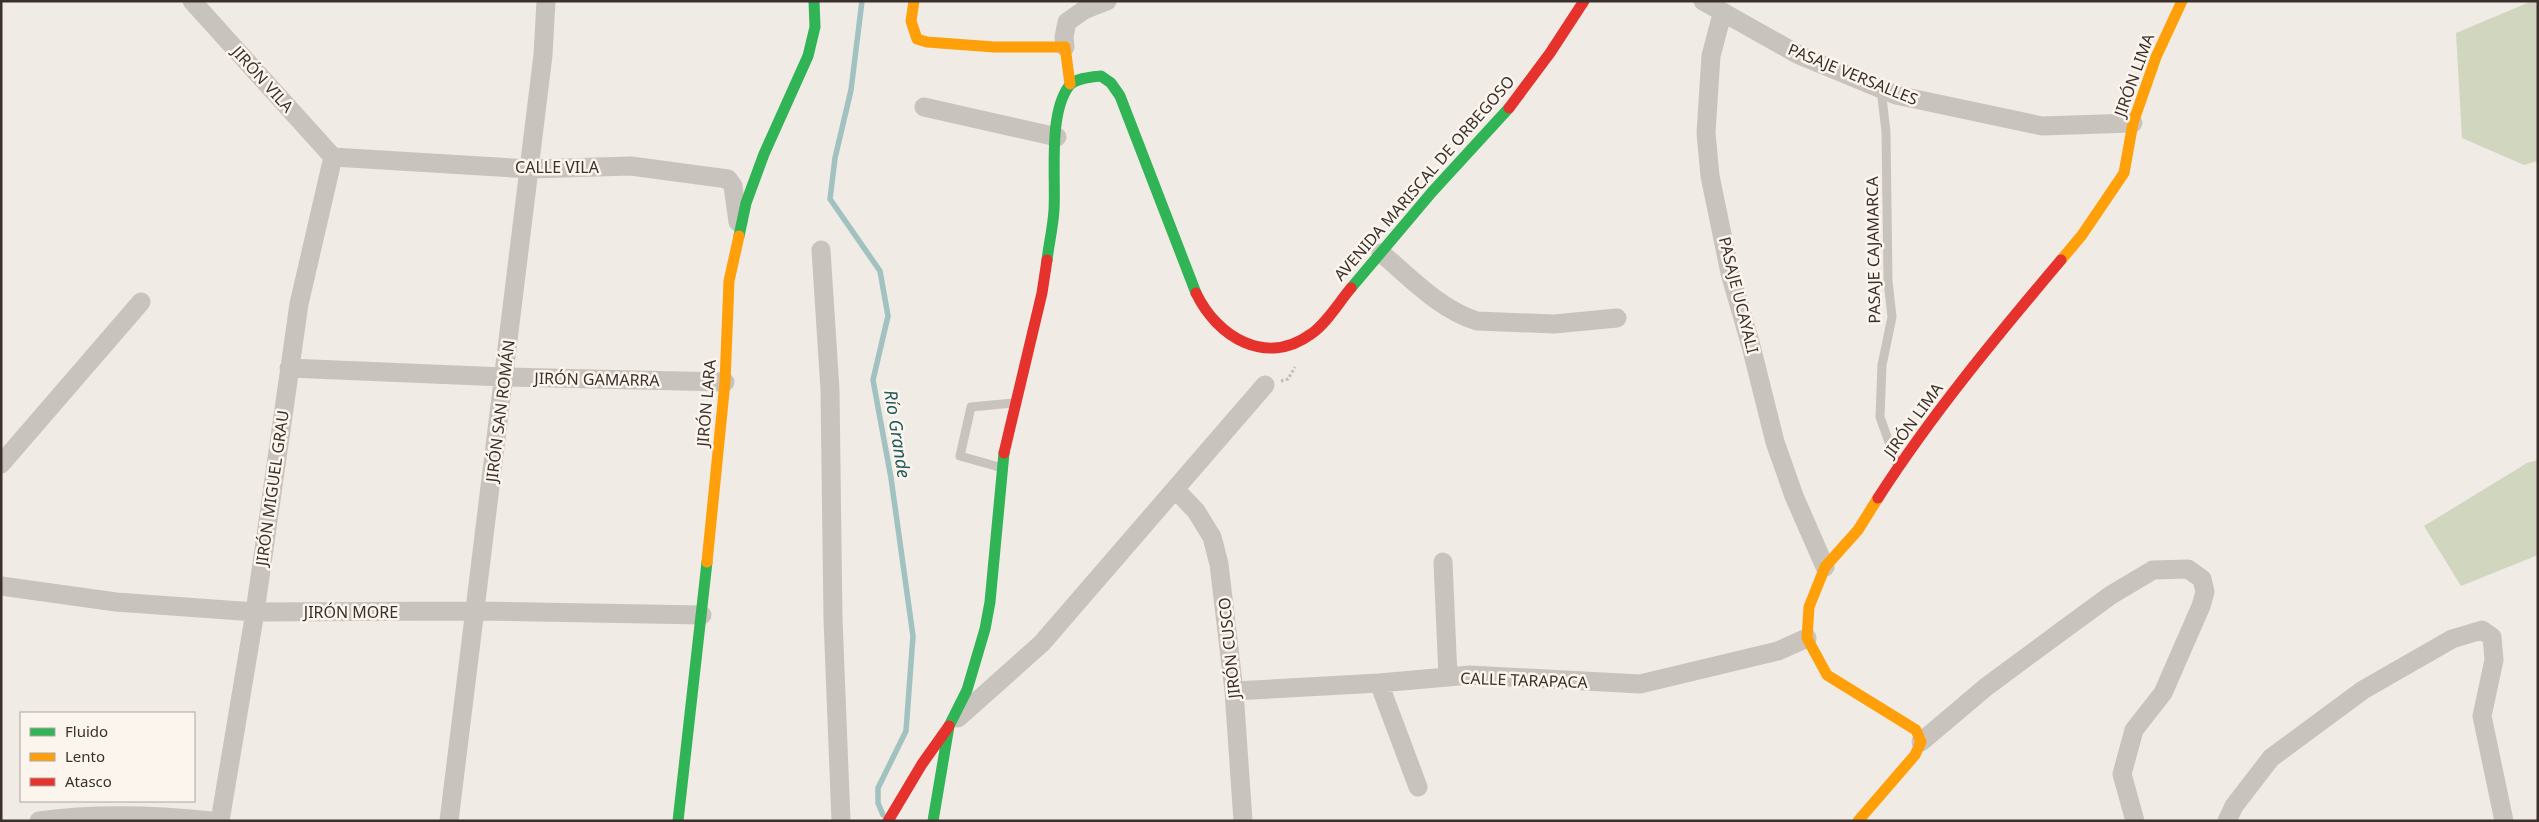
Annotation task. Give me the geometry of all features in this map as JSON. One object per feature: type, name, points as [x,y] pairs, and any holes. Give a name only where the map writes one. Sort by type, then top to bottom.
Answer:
[{"type":"main road","name":"JIRÓN LARA","points":[[678,821],[702,615],[725,382],[728,281],[746,203],[764,154],[808,56],[815,27],[814,1]]},
{"type":"main road","points":[[888,821],[922,764],[949,726],[967,690],[985,628],[990,602],[1003,467],[1016,402],[1042,293],[1053,221],[1057,120],[1061,100],[1070,84],[1065,47],[994,47],[917,39],[911,29],[910,12],[914,1]]},
{"type":"main road","name":"AVENIDA MARISCAL DE ORBEGOSO","points":[[1070,84],[1084,78],[1101,76],[1111,83],[1120,96],[1158,203],[1195,291],[1215,324],[1235,338],[1252,346],[1268,348],[1301,342],[1313,333],[1432,192],[1502,117],[1550,53],[1584,1]]},
{"type":"main road","name":"JIRÓN LIMA","points":[[1807,638],[1809,607],[1826,567],[1858,530],[1898,467],[1983,353],[2082,235],[2124,173],[2133,123],[2156,57],[2182,1]]},
{"type":"main road","points":[[1807,638],[1827,675],[1916,730],[1921,742],[1915,755],[1858,821]]},
{"type":"main road","points":[[938,818],[949,726]]},
{"type":"street","name":"JIRÓN VILA","points":[[192,1],[333,157]]},
{"type":"street","name":"JIRÓN SAN ROMÁN","points":[[449,821],[530,169],[543,56],[546,1]]},
{"type":"street","points":[[1065,47],[1064,37],[1067,22],[1084,10],[1107,1]]},
{"type":"street","name":"PASAJE VERSALLES","points":[[1703,1],[1722,14],[1799,55],[1881,88],[1927,103],[2042,126],[2133,123]]},
{"type":"street","name":"PASAJE UCAYALI","points":[[1722,14],[1711,56],[1706,133],[1710,176],[1730,273],[1752,346],[1775,442],[1794,496],[1826,567]]},
{"type":"street","points":[[924,107],[1057,138]]},
{"type":"street","name":"CALLE VILA","points":[[333,157],[530,169],[631,166],[728,179],[733,186],[739,230]]},
{"type":"street","name":"JIRÓN MIGUEL GRAU","points":[[220,821],[255,612],[299,304],[333,157]]},
{"type":"street","points":[[822,250],[830,390],[833,619],[841,821]]},
{"type":"street","points":[[1381,253],[1446,306],[1471,319],[1490,322],[1554,324],[1617,318]]},
{"type":"street","points":[[1,464],[141,302]]},
{"type":"street","name":"JIRÓN GAMARRA","points":[[289,368],[504,377],[725,382]]},
{"type":"street","points":[[949,726],[1042,643],[1265,385]]},
{"type":"street","name":"JIRÓN CUSCO","points":[[1175,488],[1196,511],[1212,537],[1220,564],[1234,691],[1243,821]]},
{"type":"street","points":[[1443,562],[1448,677]]},
{"type":"street","points":[[1921,742],[1986,688],[2111,594],[2153,570],[2188,569],[2202,579],[2205,592],[2201,606],[2164,693],[2134,730],[2122,774],[2135,821]]},
{"type":"street","name":"JIRÓN MORE","points":[[1,586],[116,602],[255,612],[475,611],[702,615]]},
{"type":"street","points":[[2227,821],[2234,806],[2271,758],[2286,746],[2363,690],[2452,639],[2482,630],[2492,637],[2494,660],[2482,716],[2504,821]]},
{"type":"street","name":"CALLE TARAPACA","points":[[1234,691],[1379,683],[1470,675],[1640,684],[1778,651],[1807,638]]},
{"type":"street","points":[[1379,683],[1418,787]]},
{"type":"street","points":[[39,821],[74,816],[176,817],[212,821]]},
{"type":"lane","name":"PASAJE CAJAMARCA","points":[[1881,88],[1886,132],[1888,281],[1892,317],[1882,365],[1880,417],[1898,467]]},
{"type":"lane","points":[[1003,467],[960,456],[971,407],[1016,402]]},
{"type":"green space","points":[[2532,1],[2538,1],[2538,161],[2524,165],[2462,138],[2456,33]]},
{"type":"green space","points":[[2538,460],[2538,555],[2461,586],[2424,526],[2527,463]]},
{"type":"waterway","name":"Río Grande","points":[[862,1],[851,90],[835,158],[830,199],[880,271],[888,316],[873,380],[891,478],[913,636],[906,731],[878,788],[878,803],[883,815]]},
{"type":"traffic: fast","points":[[739,236],[746,203],[764,154],[808,56],[815,27],[814,1]]},
{"type":"traffic: fast","points":[[1047,260],[1054,210],[1054,146],[1058,112],[1062,98],[1069,86],[1075,81],[1101,76],[1111,83],[1120,96],[1196,293]]},
{"type":"traffic: fast","points":[[1351,288],[1432,192],[1509,108]]},
{"type":"traffic: fast","points":[[933,821],[949,726],[967,690],[985,629],[990,602],[1004,453]]},
{"type":"traffic: fast","points":[[678,821],[707,562]]},
{"type":"traffic: slow","points":[[914,1],[911,21],[917,39],[927,42],[994,47],[1065,47],[1070,84]]},
{"type":"traffic: slow","points":[[2061,260],[2082,235],[2124,173],[2133,123],[2156,57],[2182,1]]},
{"type":"traffic: slow","points":[[707,562],[725,382],[729,281],[739,236]]},
{"type":"traffic: slow","points":[[1858,821],[1915,755],[1921,742],[1916,730],[1827,675],[1807,638],[1809,607],[1825,567],[1858,530],[1878,498]]},
{"type":"traffic: jam","points":[[1509,108],[1550,53],[1584,1]]},
{"type":"traffic: jam","points":[[1004,453],[1042,293],[1047,260]]},
{"type":"traffic: jam","points":[[1878,498],[1942,406],[2061,260]]},
{"type":"traffic: jam","points":[[1196,293],[1216,323],[1230,334],[1244,342],[1260,347],[1277,348],[1294,344],[1311,334],[1328,318],[1351,288]]},
{"type":"traffic: jam","points":[[888,821],[922,764],[949,726]]}]
